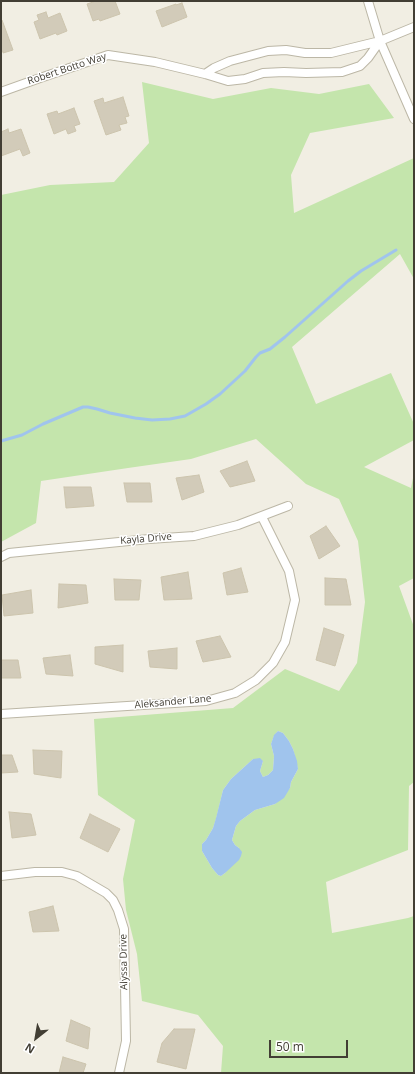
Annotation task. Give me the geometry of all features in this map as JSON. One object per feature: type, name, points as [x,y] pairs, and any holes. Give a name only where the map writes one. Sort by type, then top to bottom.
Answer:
[{"type":"street","points":[[368,1],[380,41],[414,119]]},
{"type":"street","points":[[205,74],[230,61],[268,51],[286,50],[305,53],[331,53],[380,41],[414,27]]},
{"type":"street","name":"Robert Botto Way","points":[[1,92],[108,55],[155,62],[228,81],[263,73],[284,72],[306,74],[342,72],[360,66],[368,58],[380,41]]},
{"type":"street","name":"Kayla Drive","points":[[1,557],[9,553],[194,536],[238,525],[288,506]]},
{"type":"street","name":"Aleksander Lane","points":[[1,714],[206,701],[235,693],[256,680],[273,663],[285,642],[295,600],[289,571],[262,517]]},
{"type":"street","name":"Alyssa Drive","points":[[1,876],[35,872],[62,872],[77,876],[106,893],[113,900],[124,929],[126,1041],[119,1073]]},
{"type":"green space","points":[[142,82],[213,99],[271,88],[319,94],[369,84],[394,118],[310,133],[291,175],[294,213],[414,158],[414,279],[400,254],[292,347],[316,404],[391,373],[414,424],[414,440],[364,467],[411,488],[414,473],[414,578],[399,586],[414,627],[414,782],[409,786],[408,850],[326,882],[332,933],[414,916],[414,1073],[221,1073],[223,1046],[198,1015],[142,1001],[137,954],[126,910],[123,879],[135,820],[98,795],[94,719],[233,708],[285,669],[339,691],[357,663],[365,602],[358,541],[339,499],[306,484],[256,439],[191,459],[41,481],[36,523],[1,542],[1,195],[50,185],[114,182],[149,143]],"holes":[[[278,731],[283,733],[293,749],[298,769],[291,782],[290,788],[275,804],[255,810],[240,821],[236,826],[232,840],[239,848],[225,873],[221,876],[218,875],[202,851],[202,844],[213,828],[223,790],[231,779],[253,759],[263,761],[260,771],[263,777],[268,775],[273,770],[274,756],[271,744]]]},
{"type":"water","points":[[278,731],[283,733],[289,741],[297,761],[298,769],[284,798],[275,804],[255,810],[240,821],[236,826],[232,840],[242,852],[241,856],[239,860],[225,873],[221,876],[218,875],[202,851],[202,844],[213,828],[223,790],[231,779],[253,759],[260,758],[263,761],[260,771],[263,777],[268,775],[273,770],[274,756],[271,744],[274,735]]},
{"type":"building","points":[[96,1],[115,1],[120,14],[100,21],[99,19],[93,21],[87,4]]},
{"type":"building","points":[[182,3],[187,17],[162,27],[156,11]]},
{"type":"building","points":[[46,12],[48,18],[60,13],[67,31],[57,35],[56,33],[40,39],[34,22],[39,20],[37,15]]},
{"type":"building","points":[[1,20],[13,50],[3,53],[3,51],[1,52]]},
{"type":"building","points":[[123,97],[129,116],[125,117],[127,123],[119,125],[121,130],[106,135],[94,101],[103,98],[104,103]]},
{"type":"building","points":[[74,108],[80,124],[74,126],[76,131],[68,134],[66,129],[54,134],[47,114],[57,111],[58,114]]},
{"type":"building","points":[[8,129],[9,133],[21,129],[30,153],[23,156],[20,149],[1,156],[1,132]]},
{"type":"building","points":[[247,461],[255,481],[230,487],[220,471]]},
{"type":"building","points":[[199,475],[204,492],[182,500],[176,478]]},
{"type":"building","points":[[124,483],[150,483],[152,502],[127,502]]},
{"type":"building","points":[[64,487],[91,487],[94,506],[66,508]]},
{"type":"building","points":[[326,526],[340,546],[319,559],[310,536]]},
{"type":"building","points":[[241,568],[248,592],[227,595],[223,573]]},
{"type":"building","points":[[188,572],[192,599],[164,600],[161,577]]},
{"type":"building","points":[[325,578],[346,579],[351,605],[325,605]]},
{"type":"building","points":[[114,579],[141,580],[139,600],[115,600]]},
{"type":"building","points":[[59,584],[86,585],[88,603],[58,608]]},
{"type":"building","points":[[31,590],[33,613],[4,616],[2,595]]},
{"type":"building","points":[[324,628],[344,635],[335,666],[316,660]]},
{"type":"building","points":[[220,636],[231,657],[203,662],[196,641]]},
{"type":"building","points":[[123,645],[123,672],[95,664],[95,647]]},
{"type":"building","points":[[177,648],[177,669],[150,667],[148,651]]},
{"type":"building","points":[[70,655],[73,676],[46,674],[43,658]]},
{"type":"building","points":[[1,660],[18,660],[21,678],[1,678]]},
{"type":"building","points":[[33,750],[62,751],[61,778],[34,774]]},
{"type":"building","points":[[1,755],[12,755],[18,772],[1,773]]},
{"type":"building","points":[[9,812],[31,814],[36,835],[12,838]]},
{"type":"building","points":[[90,814],[120,829],[108,852],[80,838]]},
{"type":"building","points":[[53,906],[59,931],[33,932],[29,912]]},
{"type":"building","points":[[71,1020],[90,1028],[88,1049],[66,1041]]},
{"type":"building","points":[[174,1029],[195,1029],[186,1069],[157,1062],[162,1043]]},
{"type":"building","points":[[63,1057],[86,1064],[83,1073],[59,1073]]},
{"type":"waterway","points":[[1,441],[22,435],[43,424],[83,407],[152,420],[185,416],[220,394],[245,371],[260,353],[270,349],[285,337],[348,281],[361,271],[396,250]]}]
